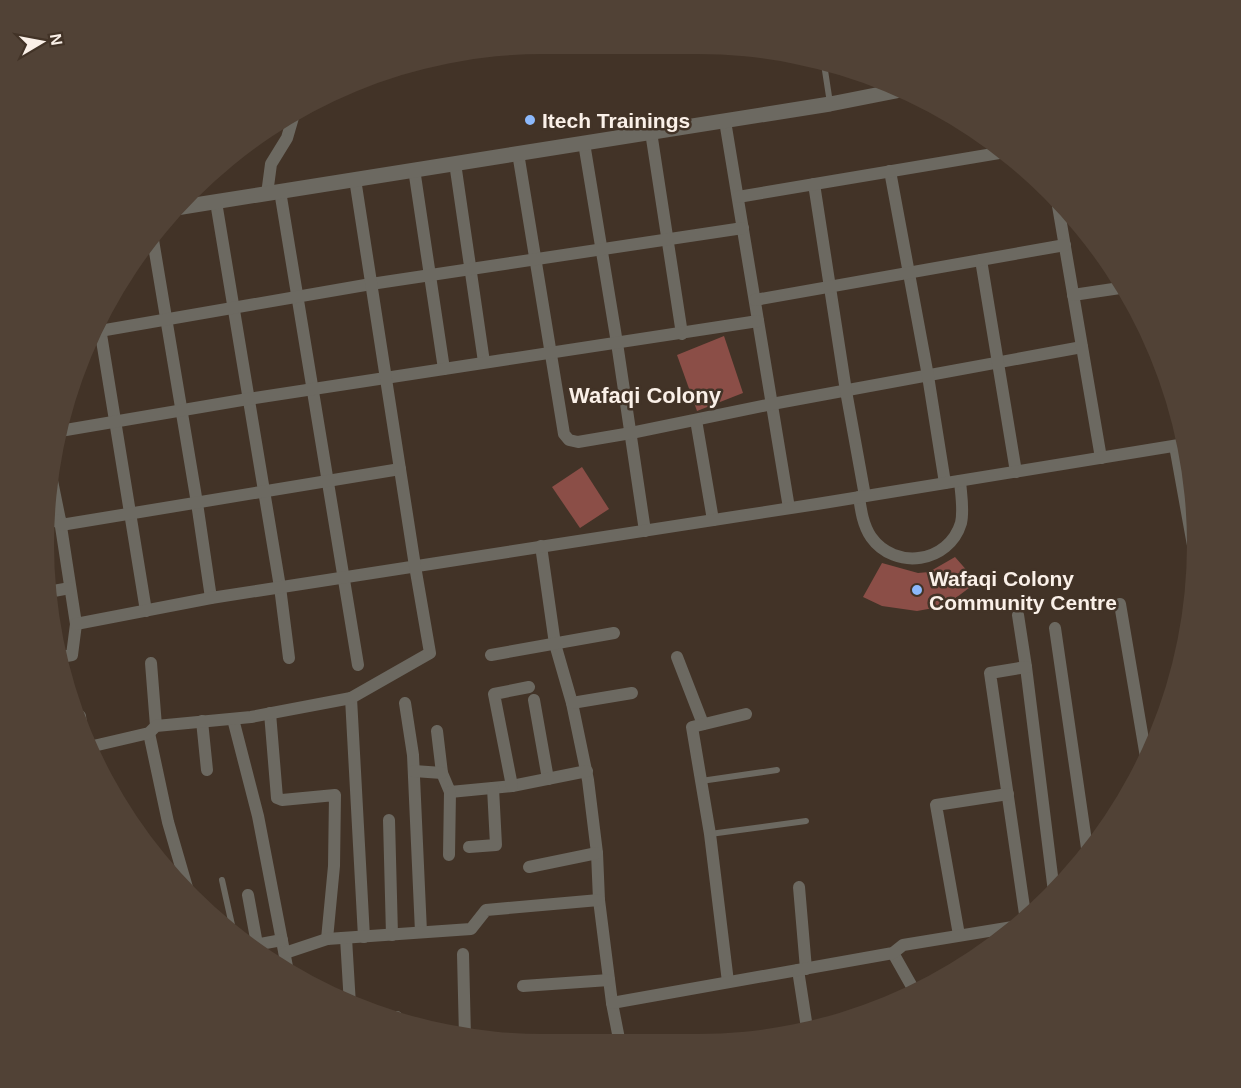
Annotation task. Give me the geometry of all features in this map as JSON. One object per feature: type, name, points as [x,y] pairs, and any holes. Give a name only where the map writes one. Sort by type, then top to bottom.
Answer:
[{"type":"street","points":[[191,206],[830,104],[888,93]]},
{"type":"street","points":[[725,121],[789,508]]},
{"type":"street","points":[[291,125],[287,138],[271,164],[274,192],[298,297],[358,664]]},
{"type":"street","points":[[651,132],[682,334]]},
{"type":"street","points":[[584,143],[645,531]]},
{"type":"street","points":[[518,153],[564,434],[569,440],[578,442],[630,434],[772,404],[1082,347]]},
{"type":"street","points":[[738,197],[993,154]]},
{"type":"street","points":[[455,163],[484,362]]},
{"type":"street","points":[[414,170],[444,369]]},
{"type":"street","points":[[890,171],[928,376],[945,483]]},
{"type":"street","points":[[97,745],[152,730],[202,721],[233,719],[351,698],[430,652],[414,566],[355,179]]},
{"type":"street","points":[[814,184],[862,497],[863,522],[872,538],[886,551],[907,559],[926,558],[943,549],[955,536],[961,521],[960,481]]},
{"type":"street","points":[[216,202],[280,587],[289,658]]},
{"type":"street","points":[[1060,216],[1101,458]]},
{"type":"street","points":[[105,327],[743,228]]},
{"type":"street","points":[[755,300],[1065,245]]},
{"type":"street","points":[[154,247],[211,598]]},
{"type":"street","points":[[981,260],[1016,472]]},
{"type":"street","points":[[1073,295],[1115,289]]},
{"type":"street","points":[[68,430],[248,399],[758,321]]},
{"type":"street","points":[[100,338],[146,610]]},
{"type":"street","points":[[696,420],[713,520]]},
{"type":"street","points":[[76,624],[211,598],[1177,445]]},
{"type":"street","points":[[55,523],[130,514],[400,469]]},
{"type":"street","points":[[56,502],[76,624],[72,655],[67,656]]},
{"type":"street","points":[[541,546],[555,644],[572,703],[587,771],[597,853],[599,900],[618,1034]]},
{"type":"street","points":[[56,590],[70,588]]},
{"type":"street","points":[[1120,604],[1144,745]]},
{"type":"street","points":[[1018,615],[1053,880]]},
{"type":"street","points":[[1055,628],[1086,842]]},
{"type":"street","points":[[491,655],[614,633]]},
{"type":"street","points":[[677,657],[703,724]]},
{"type":"street","points":[[151,663],[152,730],[168,822],[183,875]]},
{"type":"street","points":[[1024,908],[990,673],[1026,667]]},
{"type":"street","points":[[512,786],[494,694],[529,687]]},
{"type":"street","points":[[572,703],[632,693]]},
{"type":"street","points":[[351,698],[364,937]]},
{"type":"street","points":[[534,700],[548,779]]},
{"type":"street","points":[[405,703],[414,771],[421,932]]},
{"type":"street","points":[[270,713],[277,798],[282,800],[335,795],[334,866],[327,939]]},
{"type":"street","points":[[728,982],[711,834],[692,727],[746,714]]},
{"type":"street","points":[[233,719],[258,816],[286,960]]},
{"type":"street","points":[[202,721],[207,770]]},
{"type":"street","points":[[437,731],[442,773],[450,792],[449,855]]},
{"type":"street","points":[[414,771],[442,773]]},
{"type":"street","points":[[450,792],[512,786],[587,771]]},
{"type":"street","points":[[469,847],[496,845],[493,788]]},
{"type":"street","points":[[959,935],[936,806],[1008,794]]},
{"type":"street","points":[[389,820],[392,934]]},
{"type":"street","points":[[528,867],[597,853]]},
{"type":"street","points":[[799,887],[806,1022]]},
{"type":"street","points":[[248,895],[252,937]]},
{"type":"street","points":[[264,945],[284,946],[327,939],[471,929],[486,910],[599,900]]},
{"type":"street","points":[[612,1003],[893,953],[903,945],[1000,929]]},
{"type":"street","points":[[346,938],[349,994]]},
{"type":"street","points":[[893,953],[911,985]]},
{"type":"street","points":[[463,954],[465,1028]]},
{"type":"street","points":[[522,986],[609,980]]},
{"type":"lane","points":[[825,71],[830,104]]},
{"type":"lane","points":[[702,781],[777,770]]},
{"type":"lane","points":[[711,834],[806,821]]},
{"type":"lane","points":[[222,880],[231,920]]},
{"type":"building","points":[[724,336],[743,393],[697,411],[677,355]]},
{"type":"building","points":[[582,467],[609,509],[580,528],[552,487]]},
{"type":"building","name":"Wafaqi Colony Community Centre","points":[[955,557],[977,582],[939,607],[917,611],[882,606],[863,597],[882,563],[918,573],[929,572]]},
{"type":"place","name":"Itech Trainings","points":[[530,120]]},
{"type":"place","name":"Wafaqi Colony Community Centre","points":[[917,590]]},
{"type":"district","name":"Wafaqi Colony","points":[[645,395]]}]
